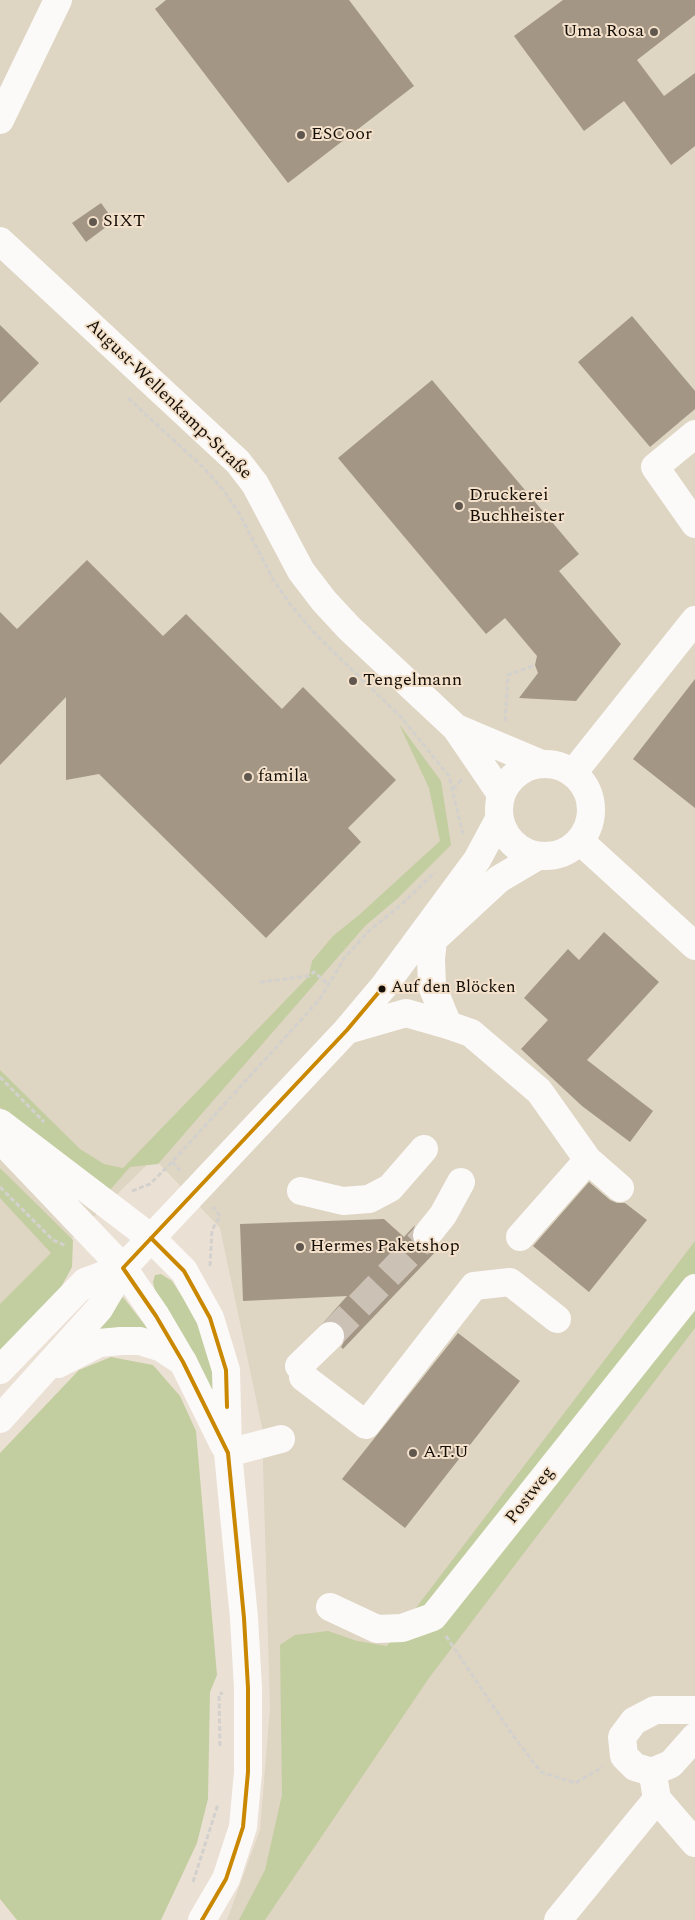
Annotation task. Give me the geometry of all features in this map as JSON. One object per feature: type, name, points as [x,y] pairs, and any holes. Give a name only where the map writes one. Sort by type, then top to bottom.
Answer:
[{"type":"main road","points":[[0,120],[58,0]]},
{"type":"main road","name":"August-Wellenkamp-Straße","points":[[0,242],[238,462],[255,484],[301,570],[324,601],[349,628],[456,728],[500,807]]},
{"type":"main road","points":[[695,434],[655,467],[695,524]]},
{"type":"main road","points":[[574,773],[690,637]]},
{"type":"main road","name":"August-Wellenkamp-Straße","points":[[456,728],[538,764]]},
{"type":"main road","points":[[0,1419],[99,1309],[123,1268],[346,1030],[384,986],[477,860],[500,807],[509,780],[522,769],[538,764],[551,763],[574,773],[584,784],[590,798],[592,813],[588,828],[580,841],[568,851],[553,856],[538,856],[524,852],[512,844],[504,832],[500,807]]},
{"type":"main road","points":[[580,841],[695,946]]},
{"type":"main road","points":[[384,986],[498,879],[538,856]]},
{"type":"main road","points":[[433,940],[431,959],[432,986],[448,1025]]},
{"type":"main road","points":[[346,1030],[406,1013],[471,1033],[539,1091],[588,1160],[620,1188]]},
{"type":"main road","points":[[0,1123],[150,1238],[184,1270],[210,1318],[226,1370],[228,1453],[244,1618],[248,1688],[248,1772],[243,1827],[226,1879],[202,1920]]},
{"type":"main road","points":[[0,1139],[123,1268],[156,1316],[183,1362],[228,1453]]},
{"type":"main road","points":[[301,1191],[343,1201],[369,1199],[390,1188],[424,1148]]},
{"type":"main road","points":[[520,1237],[588,1160]]},
{"type":"main road","points":[[427,1235],[443,1214],[461,1182]]},
{"type":"main road","points":[[0,1370],[84,1282],[123,1268]]},
{"type":"main road","points":[[330,1336],[301,1372],[366,1425],[474,1286],[510,1282],[557,1319]]},
{"type":"main road","name":"Postweg","points":[[433,1617],[695,1288]]},
{"type":"main road","points":[[46,1369],[99,1343],[121,1341],[140,1342],[162,1348],[183,1362]]},
{"type":"main road","points":[[228,1453],[281,1439]]},
{"type":"main road","points":[[330,1607],[378,1629],[402,1628],[433,1617]]},
{"type":"main road","points":[[695,1710],[655,1710],[634,1721],[622,1737],[624,1756],[635,1767],[652,1772],[671,1764],[695,1737]]},
{"type":"main road","points":[[652,1772],[657,1799],[695,1843]]},
{"type":"main road","points":[[558,1920],[657,1799]]},
{"type":"path","points":[[124,394],[204,468],[224,491],[239,513],[273,579],[290,604],[316,635],[401,717],[449,776],[463,838]]},
{"type":"path","points":[[508,675],[535,665]]},
{"type":"path","points":[[128,1191],[138,1190],[150,1184],[172,1162],[320,998],[345,957],[370,930],[402,904],[441,866]]},
{"type":"path","points":[[260,982],[309,976],[314,972],[328,984]]},
{"type":"path","points":[[433,1617],[512,1734],[541,1772],[575,1783],[624,1756]]},
{"type":"path","points":[[221,1752],[219,1694],[248,1688]]},
{"type":"path","points":[[190,1891],[219,1800]]},
{"type":"shaded area","points":[[0,0],[695,0],[695,1920],[227,1920],[260,1830],[270,1708],[262,1427],[220,1228],[154,1158],[0,1309]]},
{"type":"green space","points":[[399,724],[441,781],[451,845],[398,898],[365,926],[158,1164],[130,1167],[104,1197],[0,1107],[0,1070],[80,1149],[104,1164],[123,1168],[309,976],[312,961],[333,936],[359,915],[440,841],[429,788]]},
{"type":"green space","points":[[0,1168],[73,1240],[72,1267],[53,1302],[0,1354],[0,1304],[51,1253],[0,1198]]},
{"type":"green space","points":[[695,1241],[695,1328],[429,1678],[265,1920],[239,1920],[265,1870],[282,1795],[280,1645],[295,1635],[328,1631],[357,1641],[387,1646]]},
{"type":"green space","points":[[161,1274],[172,1281],[197,1319],[208,1346],[221,1422],[156,1295],[153,1282],[155,1275]]},
{"type":"green space","points":[[123,1297],[155,1338],[89,1335]]},
{"type":"green space","points":[[111,1357],[153,1365],[180,1396],[196,1431],[217,1675],[210,1692],[208,1799],[197,1843],[161,1920],[17,1920],[0,1899],[0,1453],[79,1370]]},
{"type":"building","name":"ESCoor","points":[[166,0],[349,0],[414,86],[288,183],[155,9]]},
{"type":"building","points":[[563,0],[695,0],[695,15],[637,60],[664,96],[695,73],[695,146],[671,165],[624,101],[584,131],[514,36]]},
{"type":"building","name":"SIXT","points":[[101,203],[114,221],[86,242],[72,223]]},
{"type":"building","points":[[632,316],[695,391],[695,409],[650,447],[578,362]]},
{"type":"building","points":[[0,325],[39,363],[0,403]]},
{"type":"building","name":"Druckerei Buchheister","points":[[432,380],[579,554],[559,571],[621,644],[576,701],[519,698],[538,673],[535,665],[537,656],[505,618],[486,634],[338,458]]},
{"type":"building","name":"famila","points":[[87,560],[163,636],[186,614],[282,709],[303,687],[396,780],[348,828],[361,842],[266,938],[99,774],[66,780],[66,697],[0,765],[0,612],[17,629]]},
{"type":"building","points":[[695,679],[695,808],[633,759]]},
{"type":"building","points":[[604,932],[659,982],[587,1060],[653,1111],[630,1142],[582,1106],[521,1049],[548,1020],[524,998],[568,949],[579,960]]},
{"type":"building","points":[[589,1182],[610,1200],[617,1203],[625,1203],[647,1220],[589,1292],[533,1246]]},
{"type":"building","points":[[384,1219],[404,1237],[415,1225],[412,1232],[412,1240],[418,1247],[425,1250],[440,1247],[343,1349],[341,1347],[345,1340],[345,1333],[342,1326],[334,1321],[324,1322],[347,1296],[243,1301],[240,1224]]},
{"type":"building","name":"A.T.U","points":[[458,1333],[520,1381],[405,1528],[342,1479]]},
{"type":"tunnel","points":[[330,1336],[427,1235]]},
{"type":"transit line","points":[[202,1920],[226,1879],[243,1827],[248,1772],[248,1688],[244,1618],[228,1453],[183,1362],[156,1316],[123,1268],[347,1030],[384,986]]},
{"type":"transit line","points":[[151,1238],[184,1271],[210,1318],[226,1370],[227,1407]]},
{"type":"place","name":"Uma Rosa","points":[[654,32]]},
{"type":"place","name":"ESCoor","points":[[301,135]]},
{"type":"place","name":"SIXT","points":[[93,222]]},
{"type":"place","name":"Druckerei Buchheister","points":[[459,506]]},
{"type":"place","name":"Tengelmann","points":[[353,681]]},
{"type":"place","name":"famila","points":[[248,777]]},
{"type":"place","name":"Auf den Blöcken","points":[[382,989]]},
{"type":"place","name":"Hermes Paketshop","points":[[300,1247]]},
{"type":"place","name":"A.T.U","points":[[413,1453]]}]
